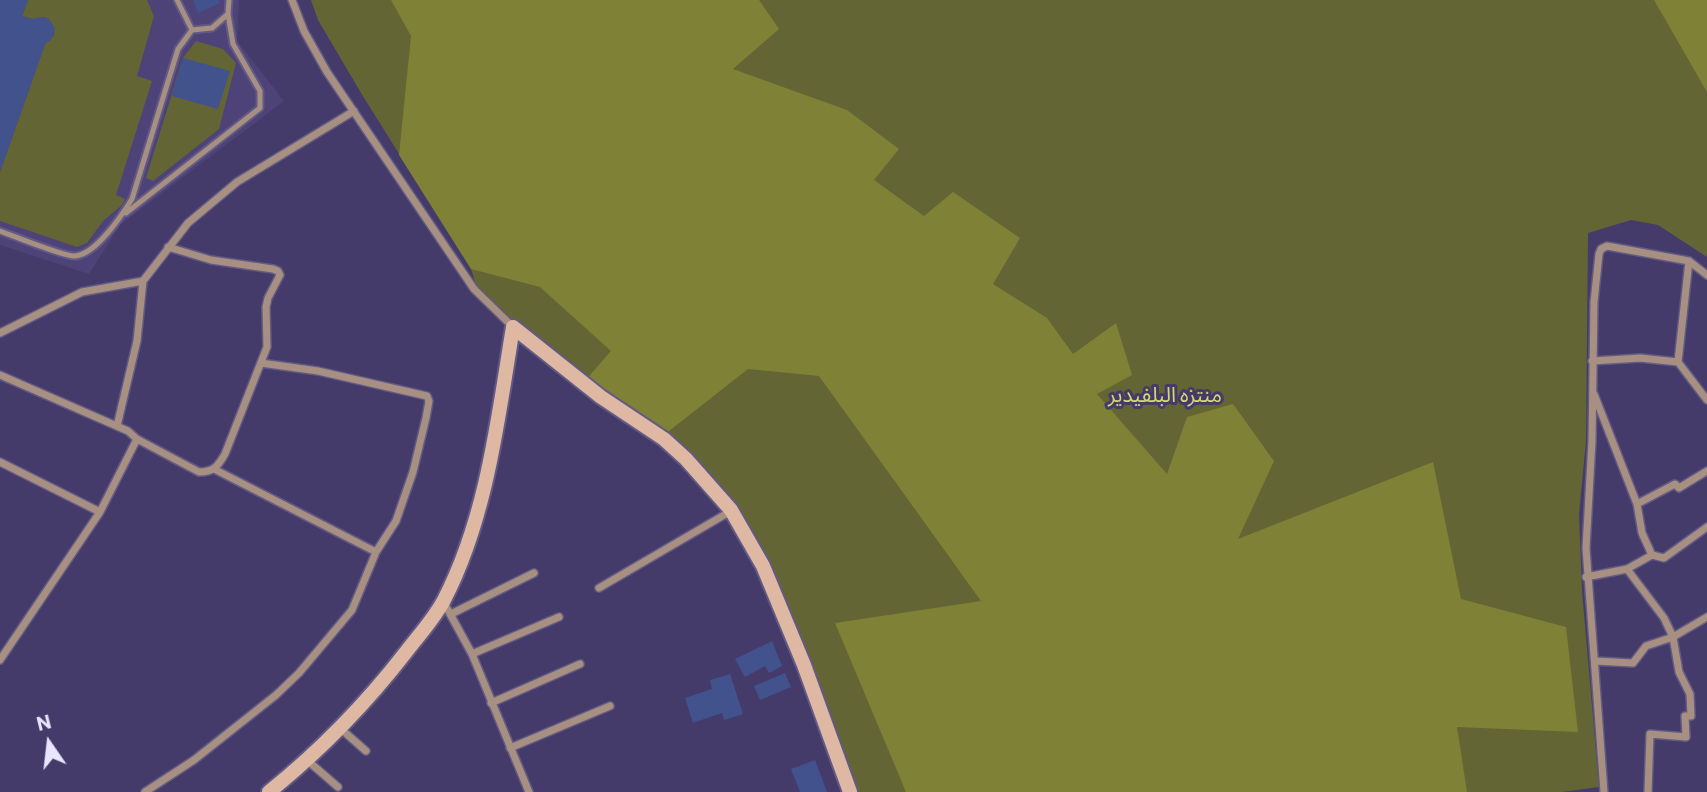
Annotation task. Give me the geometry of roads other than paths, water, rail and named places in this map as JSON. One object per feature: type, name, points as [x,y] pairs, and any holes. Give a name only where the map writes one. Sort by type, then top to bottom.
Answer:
[{"type":"street","points":[[292,0],[304,31],[327,72],[474,289],[513,327],[593,391],[664,439],[686,459],[731,510],[763,566],[850,792]]},
{"type":"street","points":[[117,426],[137,341],[143,281],[168,247],[188,223],[237,182],[354,111]]},
{"type":"street","points":[[1604,792],[1586,577],[1594,302],[1601,249],[1607,246],[1689,261],[1707,275]]},
{"type":"street","points":[[0,375],[128,431],[137,439],[199,471],[210,472],[214,469],[225,454],[267,347],[268,298],[280,275],[278,271],[211,260],[168,247]]},
{"type":"street","points":[[1689,261],[1678,362],[1707,400]]},
{"type":"street","points":[[0,333],[82,292],[143,281]]},
{"type":"street","points":[[269,792],[308,761],[341,729],[447,608],[481,494],[497,424],[513,327]]},
{"type":"street","points":[[1592,361],[1640,358],[1678,362]]},
{"type":"street","points":[[145,792],[194,760],[276,695],[299,673],[352,610],[376,552],[396,521],[413,472],[428,398],[420,393],[344,376],[261,363]]},
{"type":"street","points":[[1592,390],[1637,504],[1642,533],[1652,555]]},
{"type":"street","points":[[0,660],[100,512],[137,439]]},
{"type":"street","points":[[0,462],[100,512]]},
{"type":"street","points":[[214,469],[376,552]]},
{"type":"street","points":[[1637,504],[1675,484],[1679,488],[1707,471]]},
{"type":"street","points":[[599,588],[731,510]]},
{"type":"street","points":[[1586,577],[1627,569],[1652,555],[1664,558],[1707,527]]},
{"type":"street","points":[[1627,569],[1664,618],[1673,637],[1679,672],[1690,694],[1691,716],[1685,716],[1686,737],[1650,734],[1648,792]]},
{"type":"street","points":[[447,608],[534,573]]},
{"type":"street","points":[[447,608],[472,654],[528,792]]},
{"type":"street","points":[[472,654],[559,617]]},
{"type":"street","points":[[1595,661],[1633,663],[1646,646],[1673,637],[1707,617]]},
{"type":"street","points":[[491,703],[580,664]]},
{"type":"street","points":[[510,748],[610,706]]},
{"type":"street","points":[[341,729],[366,751]]},
{"type":"street","points":[[308,761],[338,788]]},
{"type":"lane","points":[[177,0],[192,30]]},
{"type":"lane","points":[[120,217],[260,108],[260,91],[233,44],[228,14],[229,0]]},
{"type":"lane","points":[[0,231],[74,256],[89,251],[120,217],[132,199],[178,49],[192,30],[212,28],[228,14]]},
{"type":"park label","name":"منتزه البلفيدير","points":[[1165,395]]}]
